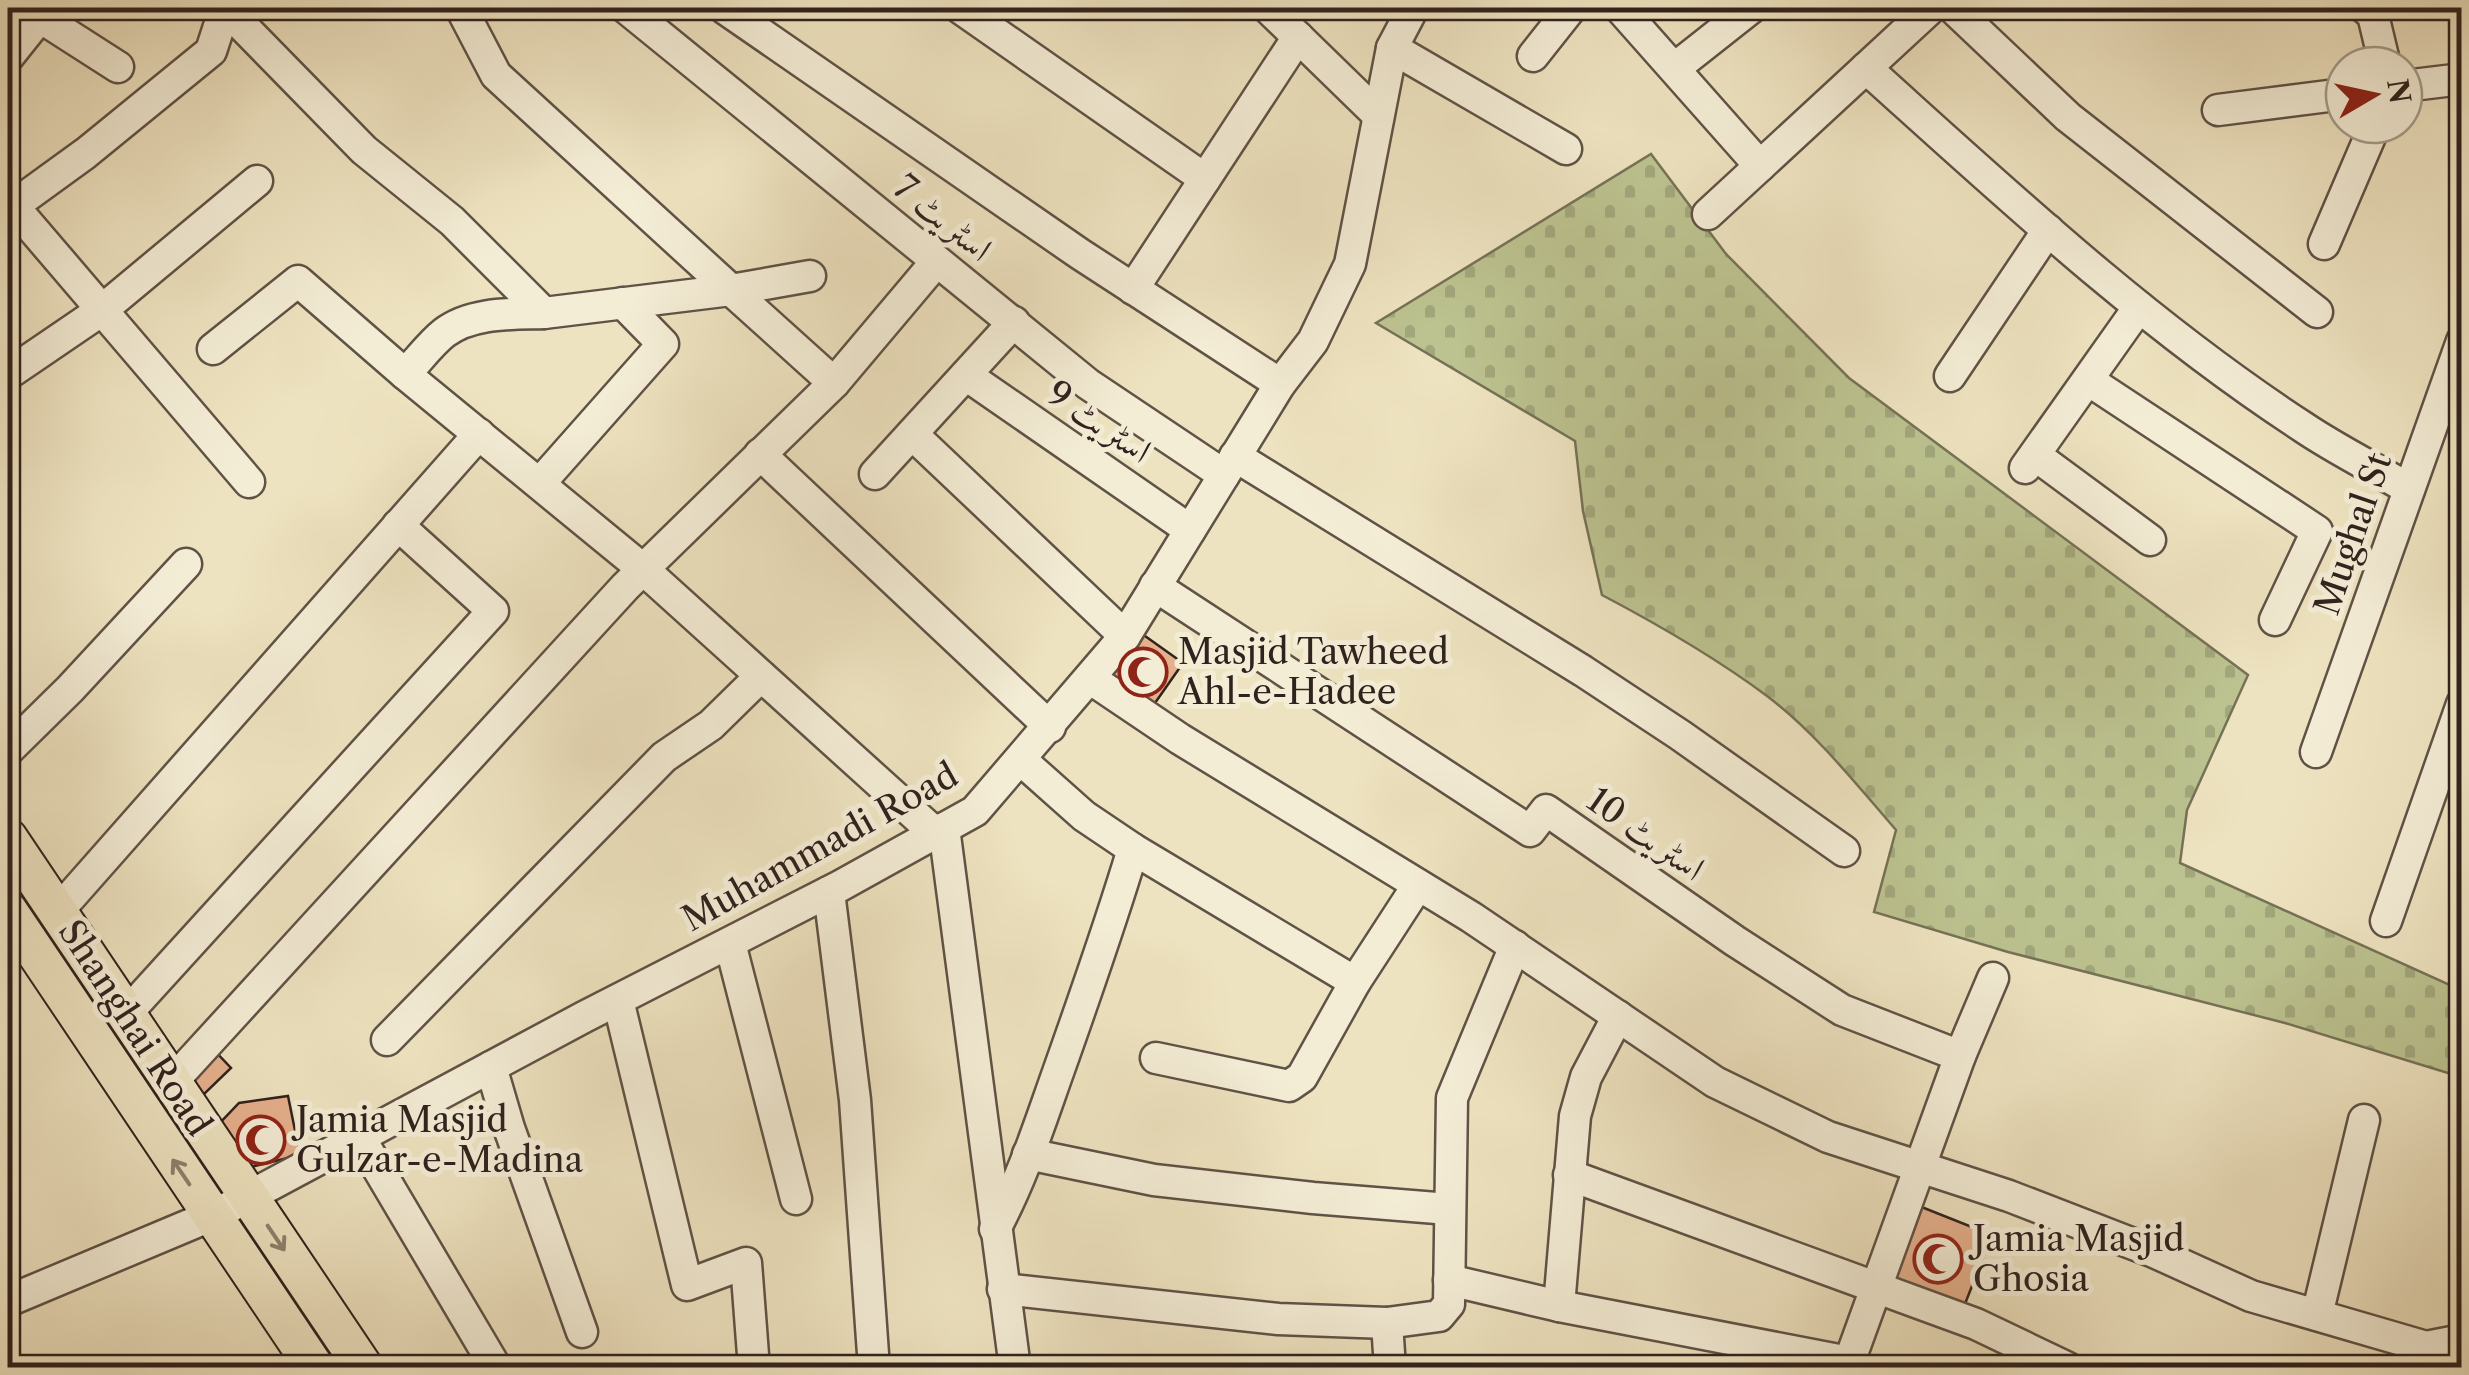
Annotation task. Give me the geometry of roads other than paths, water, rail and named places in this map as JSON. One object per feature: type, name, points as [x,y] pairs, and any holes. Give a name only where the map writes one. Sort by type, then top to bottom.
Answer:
[{"type":"main road","name":"Shanghai Road","points":[[8,838],[172,1083],[229,1206],[316,1368]]},
{"type":"main road","name":"Shanghai Road","points":[[8,911],[229,1206],[364,1368]]},
{"type":"street","points":[[248,482],[10,203],[86,153],[211,51],[225,8],[364,150],[452,221],[544,312]]},
{"type":"street","points":[[460,8],[496,75],[834,383]]},
{"type":"street","name":"اسٹریٹ 7","points":[[626,8],[1088,384],[1584,671],[1844,851]]},
{"type":"street","points":[[724,8],[1133,289],[1280,384]]},
{"type":"street","points":[[960,8],[1205,179]]},
{"type":"street","points":[[1268,8],[1377,114]]},
{"type":"street","name":"Muhammadi Road","points":[[8,1302],[229,1206],[829,892],[975,811],[1125,636],[1280,384],[1313,341],[1350,264],[1392,48],[1413,8]]},
{"type":"street","points":[[1533,56],[1571,8]]},
{"type":"street","points":[[1620,8],[1760,166]]},
{"type":"street","points":[[1675,68],[1751,8]]},
{"type":"street","points":[[1708,214],[1931,8]]},
{"type":"street","points":[[1953,8],[2068,116],[2318,312]]},
{"type":"street","points":[[2366,8],[2373,15],[2380,45]]},
{"type":"street","points":[[8,58],[40,17],[118,68]]},
{"type":"street","points":[[1133,289],[1298,37]]},
{"type":"street","points":[[1392,48],[1566,150]]},
{"type":"street","points":[[1866,68],[2139,307],[2304,428],[2410,488]]},
{"type":"street","points":[[2424,84],[2462,79]]},
{"type":"street","points":[[2218,110],[2324,97]]},
{"type":"street","points":[[2324,244],[2366,145]]},
{"type":"street","points":[[8,374],[102,310],[256,181]]},
{"type":"street","points":[[1950,376],[2048,230]]},
{"type":"street","points":[[172,1083],[644,570],[834,383],[936,262]]},
{"type":"street","points":[[405,374],[444,332],[465,322],[499,314],[731,290],[810,276]]},
{"type":"street","points":[[213,349],[298,281],[644,570],[940,831],[1015,1368]]},
{"type":"street","points":[[540,483],[663,344],[623,303]]},
{"type":"street","points":[[2139,307],[2030,462],[2150,540]]},
{"type":"street","points":[[876,474],[1014,322]]},
{"type":"street","name":"Mughal St","points":[[2316,752],[2462,342]]},
{"type":"street","name":"اسٹریٹ 9","points":[[966,375],[1190,530]]},
{"type":"street","points":[[2088,380],[2316,531],[2275,620]]},
{"type":"street","points":[[58,911],[478,434]]},
{"type":"street","points":[[912,434],[1125,636]]},
{"type":"street","points":[[760,454],[1050,726]]},
{"type":"street","points":[[126,1014],[492,610],[398,525]]},
{"type":"street","points":[[8,750],[186,564]]},
{"type":"street","name":"اسٹریٹ 10","points":[[1156,586],[1530,830],[1546,810],[1735,942],[1842,1010],[1960,1056]]},
{"type":"street","points":[[387,1040],[664,758],[711,725],[761,676]]},
{"type":"street","points":[[1091,679],[1418,884],[1715,1082],[1828,1136],[2010,1196],[2154,1252],[2251,1296],[2317,1315],[2426,1357],[2462,1340]]},
{"type":"street","points":[[2386,920],[2462,704]]},
{"type":"street","points":[[1020,760],[1084,816],[1133,849],[1355,982]]},
{"type":"street","points":[[996,1229],[1028,1154],[1133,849]]},
{"type":"street","points":[[1156,1058],[1289,1086],[1302,1077],[1355,982],[1418,884]]},
{"type":"street","points":[[829,892],[855,1100],[874,1368]]},
{"type":"street","points":[[730,943],[796,1199]]},
{"type":"street","points":[[1003,1289],[1278,1319],[1387,1323],[1439,1316],[1449,1304],[1452,1098],[1514,946]]},
{"type":"street","points":[[1449,1280],[1848,1364],[1960,1056],[1993,978]]},
{"type":"street","points":[[618,1000],[687,1285],[746,1264],[754,1368]]},
{"type":"street","points":[[1560,1306],[1574,1116],[1586,1077],[1618,1016]]},
{"type":"street","points":[[491,1067],[582,1332]]},
{"type":"street","points":[[2317,1315],[2364,1120]]},
{"type":"street","points":[[360,1138],[496,1368]]},
{"type":"street","points":[[1028,1154],[1154,1180],[1448,1208]]},
{"type":"street","points":[[1569,1174],[1976,1324],[2068,1368]]},
{"type":"street","points":[[1387,1323],[1390,1368]]},
{"type":"waterway","points":[[8,880],[25,905]]},
{"type":"waterway","points":[[198,1160],[227,1203]]},
{"type":"waterway","points":[[235,1214],[339,1368]]},
{"type":"place","name":"Masjid Tawheed Ahl-e-Hadee","points":[[1143,672]]},
{"type":"place","name":"Jamia Masjid Gulzar-e-Madina","points":[[261,1140]]},
{"type":"place","name":"Jamia Masjid Ghosia","points":[[1938,1259]]}]
